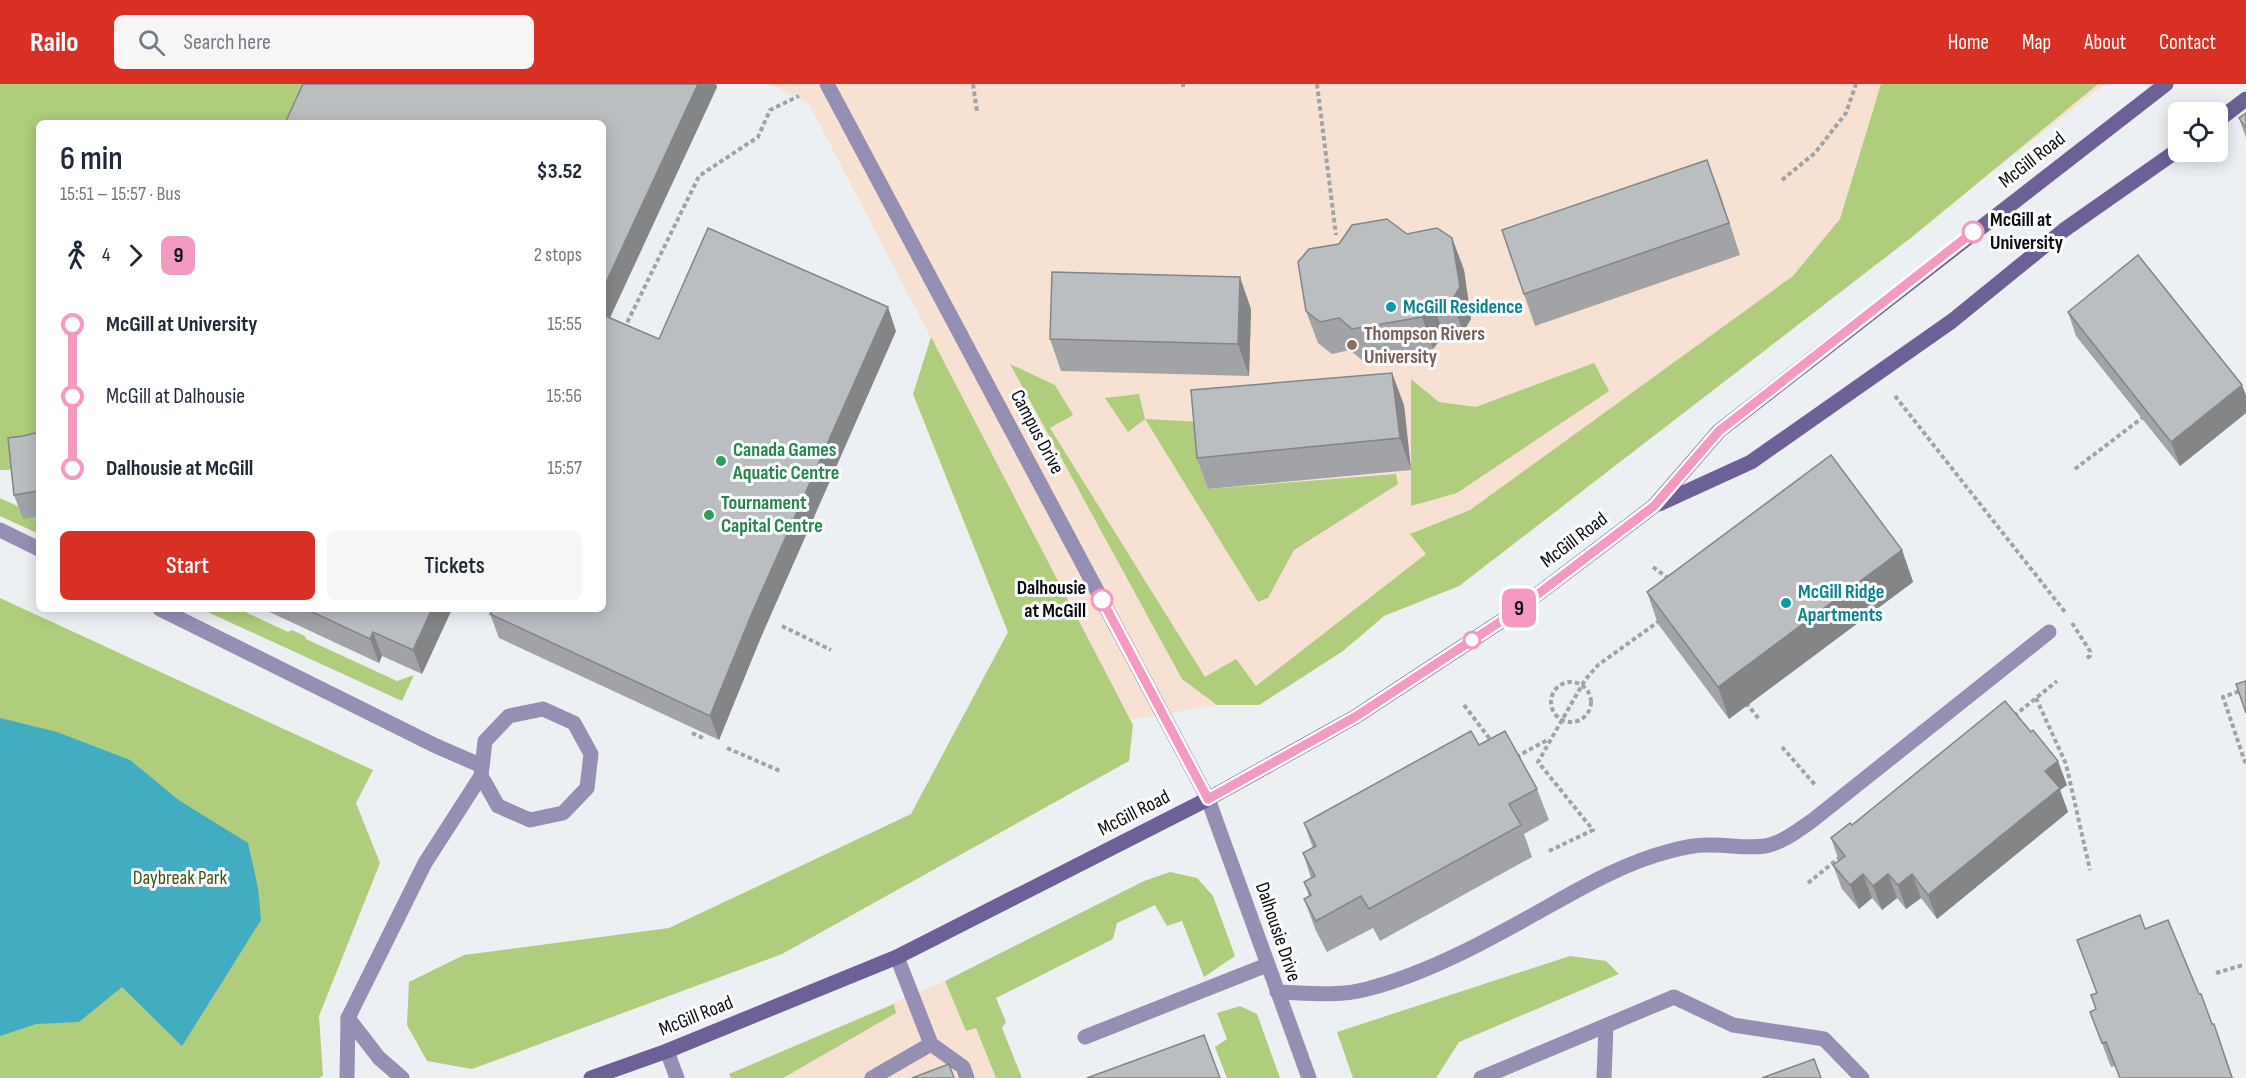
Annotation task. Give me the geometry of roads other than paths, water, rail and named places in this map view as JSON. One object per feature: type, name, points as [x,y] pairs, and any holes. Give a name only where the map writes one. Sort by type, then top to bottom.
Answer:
[{"type":"main road","name":"McGill Road","points":[[591,1078],[667,1051],[897,957],[1208,799],[1355,717],[1509,616],[1654,506],[1719,431],[2166,84]]},
{"type":"main road","points":[[2228,113],[2246,99]]},
{"type":"main road","name":"McGill Road","points":[[1654,506],[1751,462],[1952,321],[2064,230],[2168,157]]},
{"type":"street","name":"Campus Drive","points":[[827,84],[1208,799]]},
{"type":"street","points":[[0,530],[36,548]]},
{"type":"street","points":[[166,612],[482,771],[498,806],[530,820],[563,813],[587,788],[591,754],[574,723],[543,709],[509,716],[485,741],[482,771],[425,863],[348,1018],[348,1078]]},
{"type":"street","points":[[1277,992],[1330,995],[1366,990],[1400,980],[1487,940],[1577,890],[1630,865],[1671,850],[1705,845],[1747,848],[1767,845],[1792,834],[1827,810],[2049,632]]},
{"type":"street","name":"Dalhousie Drive","points":[[1208,799],[1309,1078]]},
{"type":"street","points":[[897,957],[931,1044],[963,1067],[967,1078]]},
{"type":"street","points":[[1085,1036],[1267,965]]},
{"type":"street","points":[[1482,1078],[1674,997],[1733,1025],[1824,1039],[1862,1078]]},
{"type":"street","points":[[348,1018],[379,1058],[402,1078]]},
{"type":"street","points":[[1604,1078],[1606,1026]]},
{"type":"street","points":[[872,1078],[931,1044]]},
{"type":"street","points":[[667,1051],[677,1078]]},
{"type":"water","points":[[0,718],[57,732],[130,760],[180,801],[248,843],[258,888],[261,920],[182,1046],[122,987],[79,1022],[36,1024],[0,1036]]},
{"type":"place","name":"McGill at University","points":[[1973,232]]},
{"type":"place","name":"McGill Residence","points":[[1391,307]]},
{"type":"place","name":"Thompson Rivers University","points":[[1352,345]]},
{"type":"place","name":"Canada Games Aquatic Centre","points":[[721,461]]},
{"type":"place","name":"Tournament Capital Centre","points":[[709,515]]},
{"type":"place","name":"Dalhousie at McGill","points":[[1102,600]]},
{"type":"place","name":"McGill Ridge Apartments","points":[[1786,603]]},
{"type":"park label","name":"Daybreak Park","points":[[180,878]]}]
